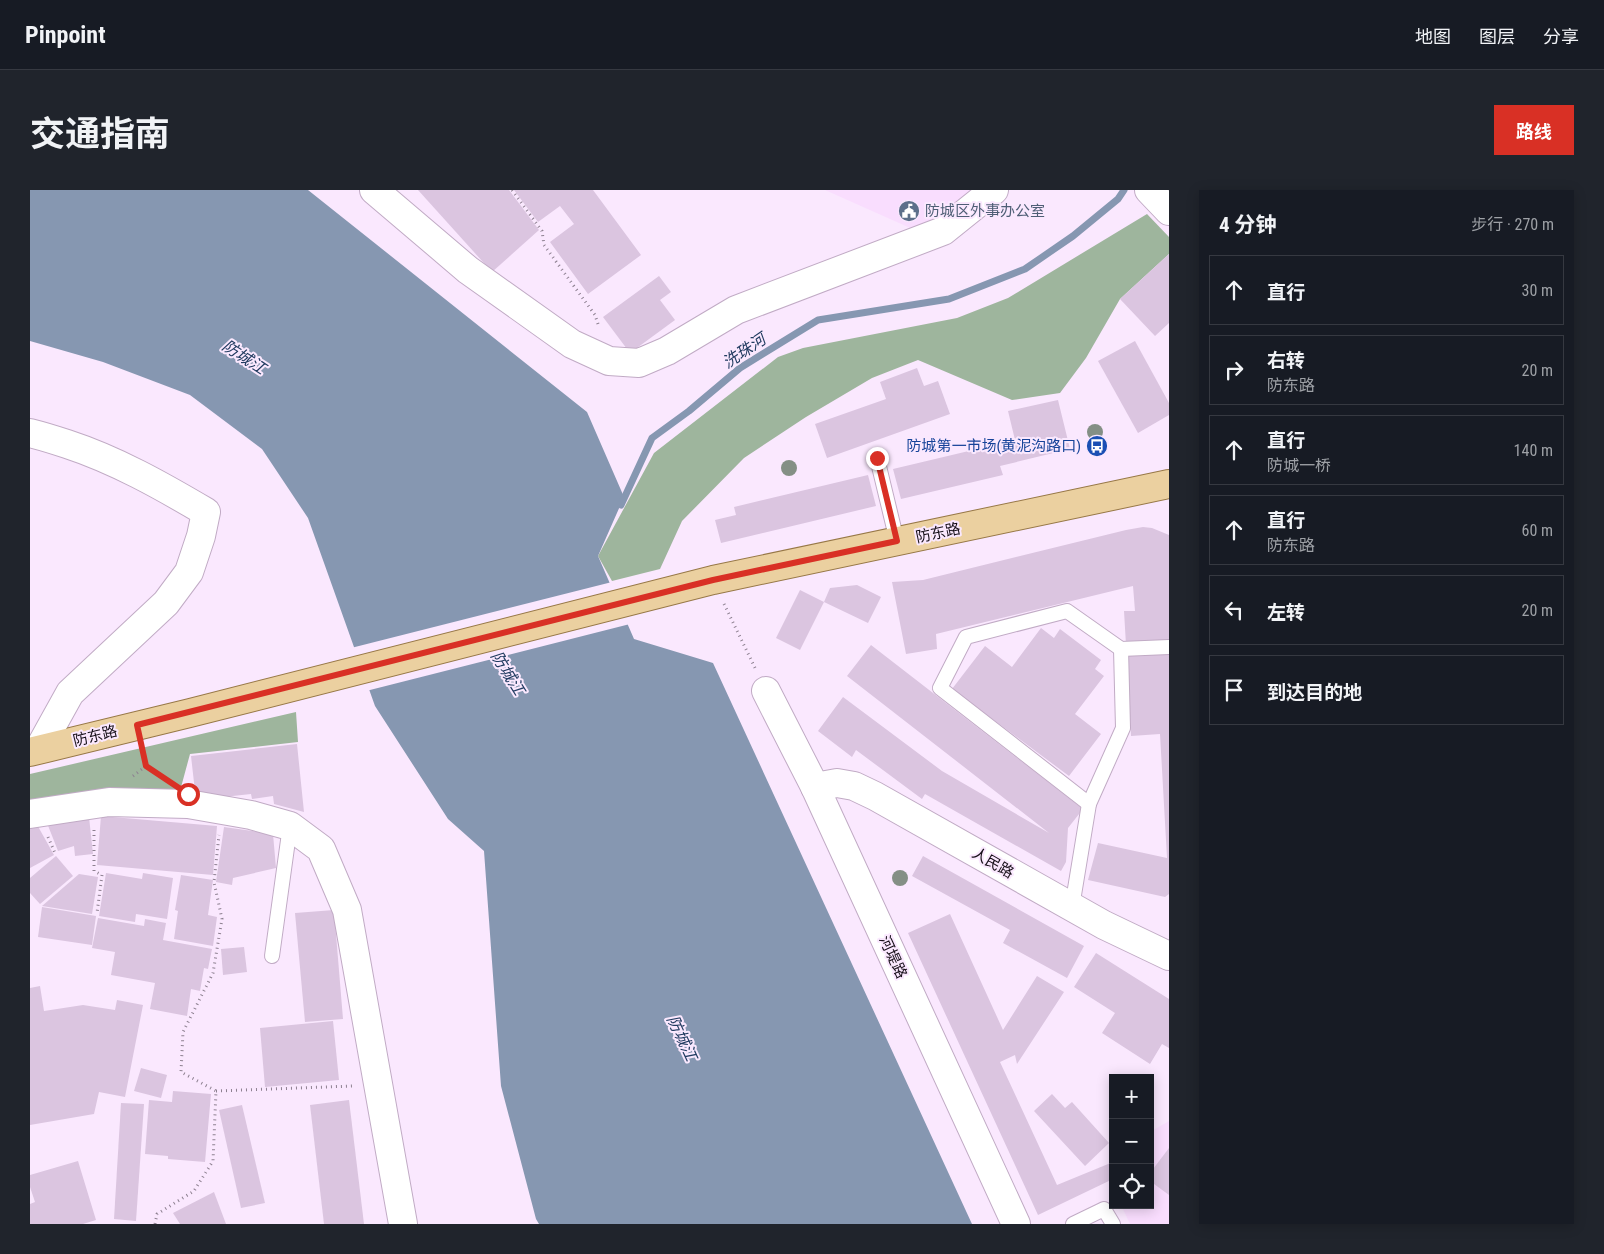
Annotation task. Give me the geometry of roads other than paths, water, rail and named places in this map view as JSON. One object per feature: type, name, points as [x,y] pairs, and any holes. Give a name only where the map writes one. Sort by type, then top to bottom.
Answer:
[{"type":"main road","name":"防东路","points":[[35,750],[190,713],[713,580],[1169,484]]},
{"type":"street","points":[[374,190],[468,270],[572,344],[610,361],[640,363],[667,351],[736,310],[943,231],[994,190]]},
{"type":"street","points":[[1149,190],[1169,211]]},
{"type":"street","points":[[30,433],[68,444],[121,466],[206,512],[201,536],[189,572],[166,603],[70,693],[35,750]]},
{"type":"street","name":"河堤路","points":[[766,691],[815,787],[1016,1224]]},
{"type":"street","name":"人民路","points":[[815,787],[836,783],[854,786],[876,796],[1104,925],[1169,956]]},
{"type":"street","points":[[30,814],[109,802],[188,804],[251,815],[290,826],[321,848],[347,910],[403,1224]]},
{"type":"lane","points":[[877,458],[897,541]]},
{"type":"lane","points":[[1089,804],[940,688],[966,637],[1066,611],[1120,649],[1169,647]]},
{"type":"lane","points":[[1072,907],[1089,804],[1123,728],[1120,649]]},
{"type":"lane","points":[[272,956],[290,826]]},
{"type":"lane","points":[[1073,1224],[1104,1209],[1113,1224]]},
{"type":"water","name":"防城江","points":[[30,190],[308,190],[587,412],[624,497],[598,556],[634,639],[713,663],[972,1224],[539,1224],[536,1219],[501,1086],[484,851],[448,819],[375,706],[308,518],[262,449],[190,395],[103,362],[30,341]]},
{"type":"waterway","name":"洗珠河","points":[[621,505],[652,438],[689,411],[740,368],[818,320],[949,299],[1025,269],[1073,236],[1118,199],[1124,190]]},
{"type":"place","name":"防城区外事办公室","points":[[909,211]]},
{"type":"place","name":"防城第一市场(黄泥沟路口)","points":[[1097,446]]}]
